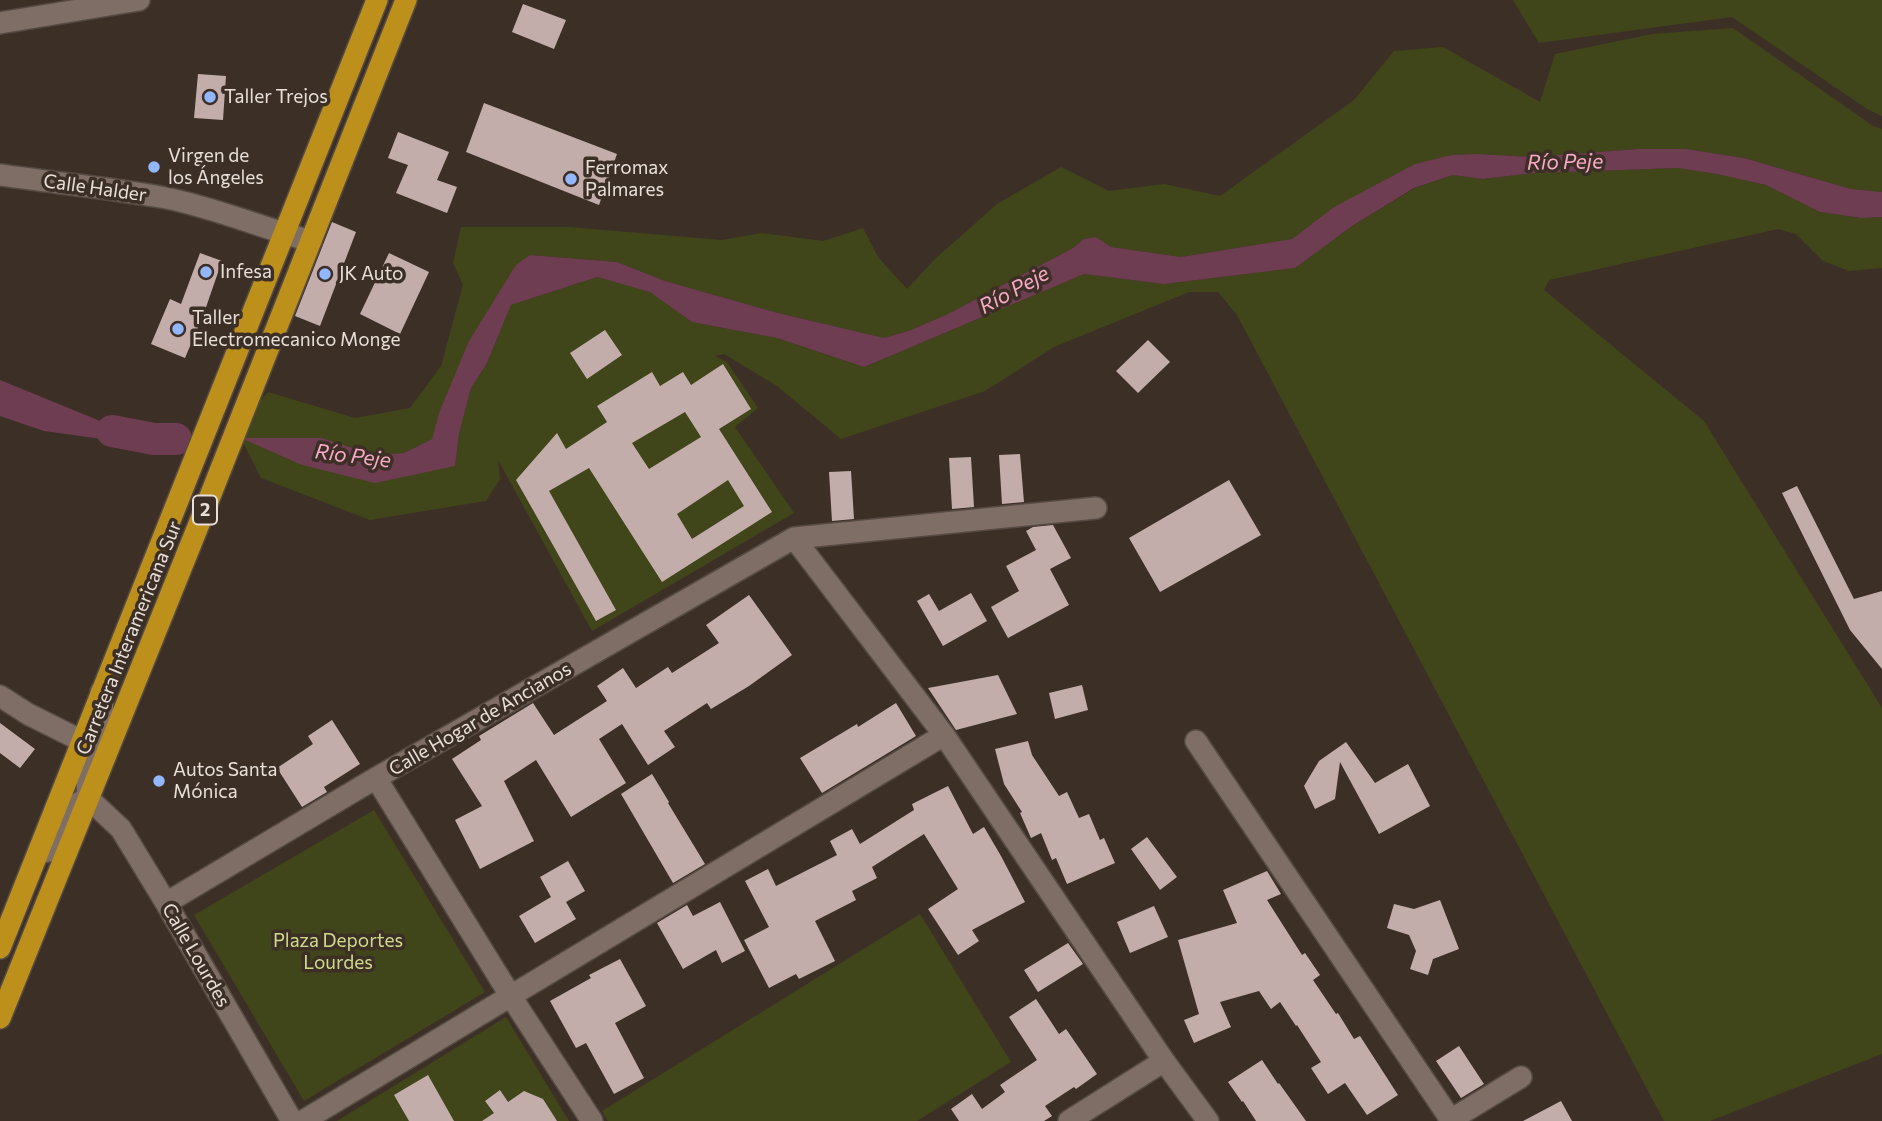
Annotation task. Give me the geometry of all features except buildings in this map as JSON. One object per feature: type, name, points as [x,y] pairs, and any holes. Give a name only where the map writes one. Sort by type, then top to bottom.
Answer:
[{"type":"highway","name":"Carretera Interamericana Sur","points":[[0,948],[377,0]]},
{"type":"highway","name":"Carretera Interamericana Sur","points":[[0,1018],[406,0]]},
{"type":"street","points":[[0,23],[139,0]]},
{"type":"street","name":"Calle Halder","points":[[0,175],[166,198],[226,213],[283,234],[311,241]]},
{"type":"street","points":[[794,538],[1096,508]]},
{"type":"street","points":[[794,538],[943,735],[1164,1061],[1208,1121]]},
{"type":"street","name":"Calle Hogar de Ancianos","points":[[166,902],[794,538]]},
{"type":"street","points":[[38,853],[49,851],[55,845],[67,816],[77,804],[88,798],[86,764],[104,720],[102,692]]},
{"type":"street","points":[[0,696],[28,714],[82,741]]},
{"type":"street","points":[[303,1121],[943,735]]},
{"type":"street","points":[[1196,741],[1450,1120],[1521,1077]]},
{"type":"street","points":[[376,778],[510,995],[592,1121]]},
{"type":"street","name":"Calle Lourdes","points":[[88,798],[121,828],[292,1121]]},
{"type":"street","points":[[1069,1121],[1164,1061]]},
{"type":"green space","points":[[1513,0],[1882,0],[1882,116],[1867,109],[1732,17],[1539,43]]},
{"type":"green space","points":[[1733,28],[1873,126],[1882,129],[1882,192],[1851,189],[1744,158],[1686,149],[1638,149],[1533,157],[1452,155],[1334,207],[1292,239],[1181,257],[1111,247],[1096,237],[1084,239],[1073,248],[948,314],[884,338],[778,313],[665,281],[617,262],[530,255],[439,413],[432,439],[404,453],[374,455],[322,438],[244,438],[455,466],[459,434],[471,388],[487,363],[511,305],[597,277],[650,292],[692,322],[777,338],[864,367],[1084,274],[1164,284],[1295,268],[1352,226],[1415,188],[1453,175],[1483,179],[1533,173],[1678,168],[1766,185],[1820,212],[1861,218],[1882,217],[1882,268],[1849,271],[1823,261],[1796,234],[1778,229],[1549,280],[1544,290],[1704,421],[1882,708],[1882,1054],[1710,1121],[1664,1121],[1237,315],[1218,292],[1189,292],[1054,347],[985,391],[841,439],[777,386],[724,354],[715,356],[727,362],[758,408],[735,427],[794,513],[592,631],[498,460],[500,479],[486,501],[370,520],[261,478],[241,438],[251,411],[268,392],[355,418],[410,408],[441,366],[463,285],[453,263],[461,227],[569,227],[722,240],[762,233],[823,241],[863,228],[878,257],[907,289],[935,259],[997,204],[1061,167],[1109,191],[1164,184],[1220,196],[1354,100],[1394,51],[1443,47],[1540,102],[1555,54],[1652,34]]},
{"type":"green space","name":"Plaza Deportes Lourdes","points":[[374,810],[485,992],[304,1101],[194,915]]},
{"type":"green space","points":[[920,914],[1011,1062],[917,1121],[608,1121],[602,1111]]},
{"type":"green space","points":[[506,1017],[569,1121],[337,1121]]},
{"type":"water","points":[[1638,149],[1686,149],[1744,158],[1851,189],[1882,192],[1882,217],[1861,218],[1820,212],[1766,185],[1678,168],[1534,173],[1483,179],[1453,175],[1414,188],[1352,226],[1295,268],[1164,284],[1084,274],[864,367],[777,338],[692,322],[650,292],[597,277],[511,305],[487,363],[471,388],[459,434],[455,466],[375,483],[302,465],[241,438],[322,438],[374,455],[404,453],[432,439],[439,413],[469,341],[516,265],[530,255],[617,262],[665,281],[778,313],[884,338],[948,314],[1073,248],[1084,239],[1096,237],[1111,247],[1181,257],[1292,239],[1334,207],[1415,164],[1452,155],[1533,157]]},
{"type":"water","points":[[0,380],[105,423],[138,424],[154,439],[131,443],[44,431],[0,416]]},
{"type":"waterway","name":"Río Peje","points":[[112,431],[154,439],[176,439]]},
{"type":"place","name":"Taller Trejos","points":[[210,97]]},
{"type":"place","name":"Virgen de los Ángeles","points":[[154,167]]},
{"type":"place","name":"Ferromax Palmares","points":[[571,179]]},
{"type":"place","name":"Infesa","points":[[206,272]]},
{"type":"place","name":"JK Auto","points":[[325,274]]},
{"type":"place","name":"Taller Electromecanico Monge","points":[[178,329]]},
{"type":"place","name":"Autos Santa Mónica","points":[[159,781]]}]
